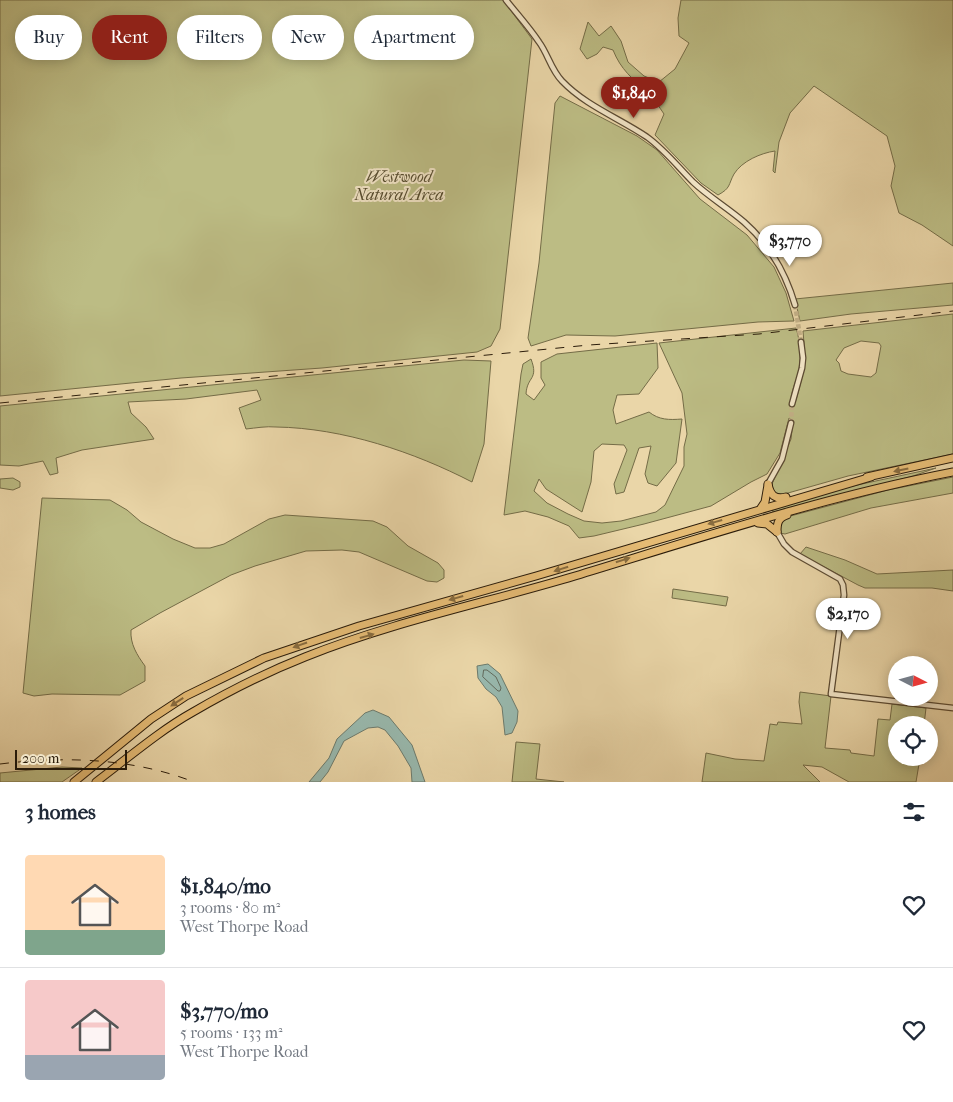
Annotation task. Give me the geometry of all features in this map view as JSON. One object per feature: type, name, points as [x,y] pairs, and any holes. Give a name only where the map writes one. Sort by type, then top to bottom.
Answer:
[{"type":"highway","points":[[75,781],[151,719],[186,696],[264,658],[359,626],[536,576],[761,508],[871,477],[953,460]]},
{"type":"highway","points":[[96,782],[191,713],[252,680],[305,657],[358,638],[480,603],[486,606],[545,585],[816,503],[953,472]]},
{"type":"highway","points":[[768,484],[771,494],[781,498],[848,480],[871,477]]},
{"type":"highway","points":[[761,508],[765,502],[768,484]]},
{"type":"highway","points":[[777,532],[777,523],[783,516],[862,492]]},
{"type":"highway","points":[[743,525],[767,524],[777,532]]},
{"type":"highway","points":[[480,603],[479,599],[482,594],[536,576]]},
{"type":"street","points":[[506,0],[541,43],[563,82],[591,104],[648,138],[713,200],[744,222],[774,258],[789,284],[795,305]]},
{"type":"street","points":[[792,404],[802,368],[801,342]]},
{"type":"street","points":[[768,484],[782,459],[791,423]]},
{"type":"street","points":[[777,532],[784,544],[792,552],[841,581],[843,587],[831,694],[953,708]]},
{"type":"green space","name":"Westwood Natural Area","points":[[0,0],[503,0],[532,39],[500,329],[491,346],[477,352],[322,368],[181,378],[0,396]]},
{"type":"green space","points":[[681,0],[953,0],[953,246],[922,225],[899,213],[891,186],[895,166],[887,136],[814,86],[790,113],[779,142],[775,173],[773,171],[775,151],[758,156],[742,165],[737,169],[727,188],[718,195],[701,183],[655,135],[664,114],[652,97],[623,68],[613,50],[603,47],[597,54],[587,59],[580,49],[588,22],[599,36],[611,26],[621,41],[628,62],[644,76],[659,82],[675,69],[689,43],[679,36],[678,18]]},
{"type":"green space","points":[[560,96],[637,136],[657,150],[700,199],[747,235],[774,267],[786,293],[794,321],[758,322],[615,336],[566,335],[531,346],[528,338],[539,263],[555,103]]},
{"type":"green space","points":[[953,283],[953,305],[851,314],[800,321],[795,299]]},
{"type":"green space","points":[[953,314],[953,454],[848,476],[781,495],[775,494],[772,490],[772,484],[791,439],[793,421],[789,418],[780,453],[767,474],[711,506],[644,524],[579,538],[569,526],[548,517],[525,511],[504,515],[521,374],[523,364],[531,359],[534,371],[526,394],[534,400],[545,385],[541,378],[541,362],[557,354],[657,343],[658,368],[639,394],[617,395],[613,410],[616,424],[649,412],[664,419],[682,419],[676,463],[657,486],[648,483],[645,474],[651,446],[639,448],[624,492],[616,494],[614,484],[627,450],[624,445],[602,444],[594,451],[591,482],[582,512],[546,489],[539,479],[534,491],[547,503],[568,514],[584,521],[602,523],[621,521],[656,512],[665,505],[684,466],[684,447],[687,434],[682,393],[659,343],[796,328],[800,364],[791,404],[795,403],[802,375],[804,359],[803,331]],"holes":[[[861,341],[879,343],[881,346],[876,373],[871,377],[848,374],[841,371],[836,360],[844,348]]]},
{"type":"green space","points":[[464,360],[491,361],[484,444],[472,482],[402,452],[352,437],[301,428],[268,427],[246,429],[239,408],[261,400],[257,390],[186,399],[128,402],[131,413],[146,427],[154,439],[82,450],[56,458],[58,473],[50,475],[43,461],[19,466],[0,465],[0,406]]},
{"type":"green space","points":[[936,468],[913,476],[773,512],[772,508],[848,487]]},
{"type":"green space","points":[[953,477],[953,493],[871,508],[785,534],[780,533],[779,523],[783,518],[888,490]]},
{"type":"green space","points":[[13,478],[20,482],[20,487],[13,490],[0,488],[0,479]]},
{"type":"green space","points":[[42,498],[110,500],[127,510],[141,522],[195,548],[210,548],[224,544],[269,519],[285,515],[373,521],[387,527],[408,546],[438,563],[444,570],[444,578],[437,582],[427,581],[359,552],[342,550],[306,551],[231,575],[131,630],[133,645],[145,666],[145,681],[120,695],[52,694],[34,696],[23,693]]},
{"type":"green space","points":[[806,547],[845,560],[877,574],[953,570],[953,591],[932,588],[865,588],[800,554]]},
{"type":"green space","points":[[673,589],[728,597],[726,606],[672,598]]},
{"type":"green space","points":[[800,692],[831,696],[825,748],[850,750],[851,753],[874,756],[878,719],[888,720],[888,766],[919,766],[916,782],[849,782],[822,767],[803,765],[820,782],[702,782],[706,753],[735,759],[764,761],[770,724],[777,725],[778,722],[802,724],[799,702]]},
{"type":"green space","points":[[892,706],[926,708],[925,716],[890,716]]},
{"type":"green space","points":[[516,742],[540,744],[536,779],[564,782],[512,782]]},
{"type":"green space","points":[[62,767],[82,768],[62,782],[0,782],[0,773]]},
{"type":"water","points":[[488,664],[500,674],[518,711],[517,722],[512,733],[505,735],[502,707],[496,697],[486,689],[478,678],[477,666]]},
{"type":"water","points":[[373,710],[389,717],[412,745],[425,782],[412,782],[411,768],[398,746],[385,730],[378,727],[368,728],[344,741],[328,772],[320,782],[309,782],[329,758],[337,739],[365,713]]},
{"type":"tunnel","points":[[795,305],[801,342]]},
{"type":"tunnel","points":[[791,423],[792,404]]},
{"type":"railway","points":[[0,403],[589,345],[759,334],[953,311]]},
{"type":"railway","points":[[0,764],[49,760],[98,761],[147,768],[194,782]]}]
